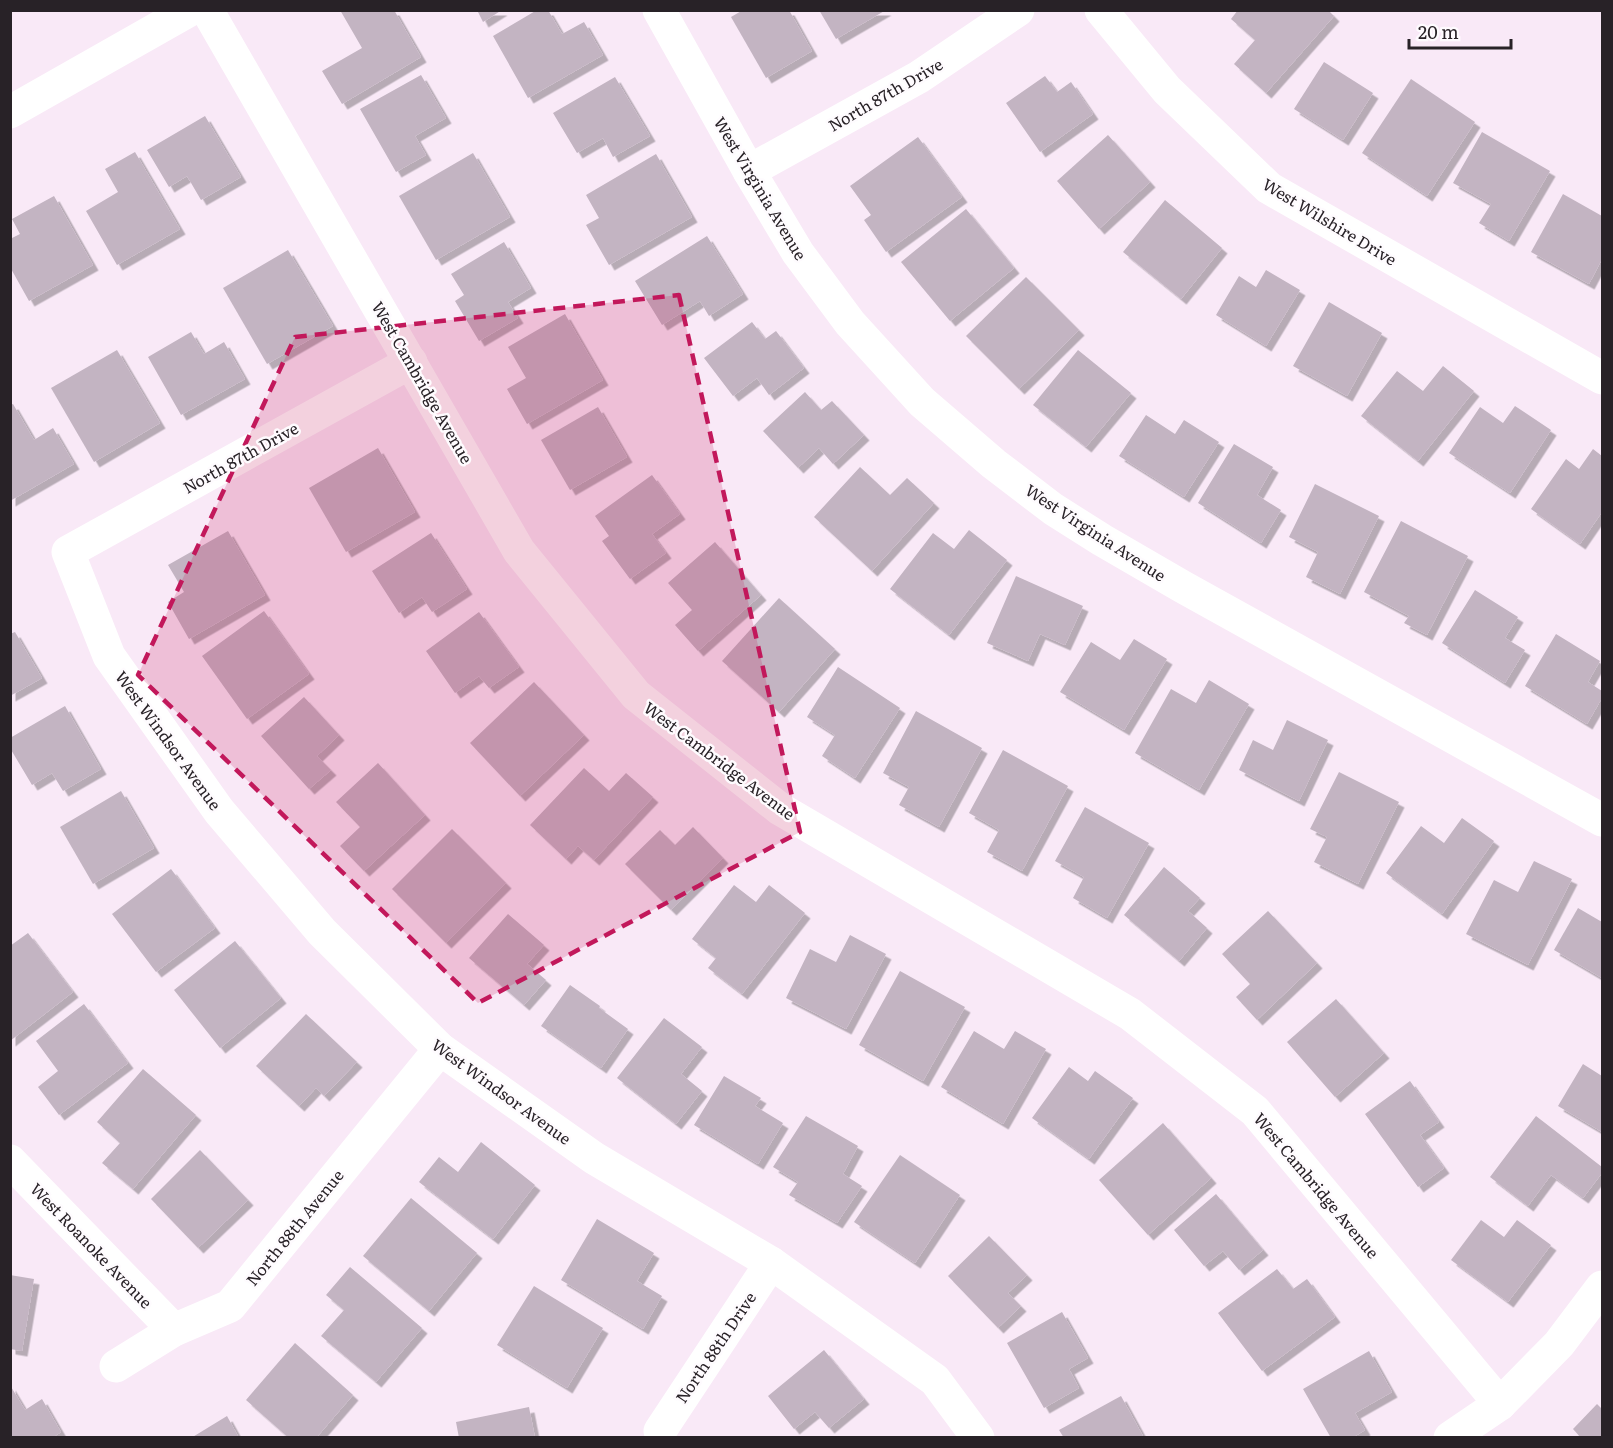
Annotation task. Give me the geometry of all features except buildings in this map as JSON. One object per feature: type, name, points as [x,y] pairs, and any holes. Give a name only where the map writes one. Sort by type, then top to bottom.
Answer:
[{"type":"street","points":[[10,112],[190,10]]},
{"type":"street","name":"West Cambridge Avenue","points":[[207,10],[519,551],[636,695],[780,809],[1130,1014],[1255,1111],[1500,1404]]},
{"type":"street","name":"West Virginia Avenue","points":[[659,10],[749,171],[798,253],[850,323],[922,402],[1002,470],[1053,509],[1102,540],[1602,820]]},
{"type":"street","name":"North 87th Drive","points":[[749,171],[919,77],[1018,10]]},
{"type":"street","name":"West Wilshire Drive","points":[[1101,10],[1167,90],[1269,188],[1602,378]]},
{"type":"street","name":"North 87th Drive","points":[[68,552],[411,362]]},
{"type":"street","name":"West Windsor Avenue","points":[[68,552],[109,656],[219,811],[322,932],[440,1049],[594,1158],[771,1263],[935,1380],[978,1437]]},
{"type":"street","name":"North 88th Avenue","points":[[117,1366],[174,1330],[230,1306],[440,1049]]},
{"type":"street","name":"West Roanoke Avenue","points":[[10,1161],[174,1330]]},
{"type":"street","name":"North 88th Drive","points":[[660,1431],[771,1263]]},
{"type":"street","points":[[1450,1437],[1500,1404],[1559,1344],[1602,1287]]},
{"type":"highlighted area","points":[[679,295],[800,832],[478,1003],[138,675],[295,337]]}]
